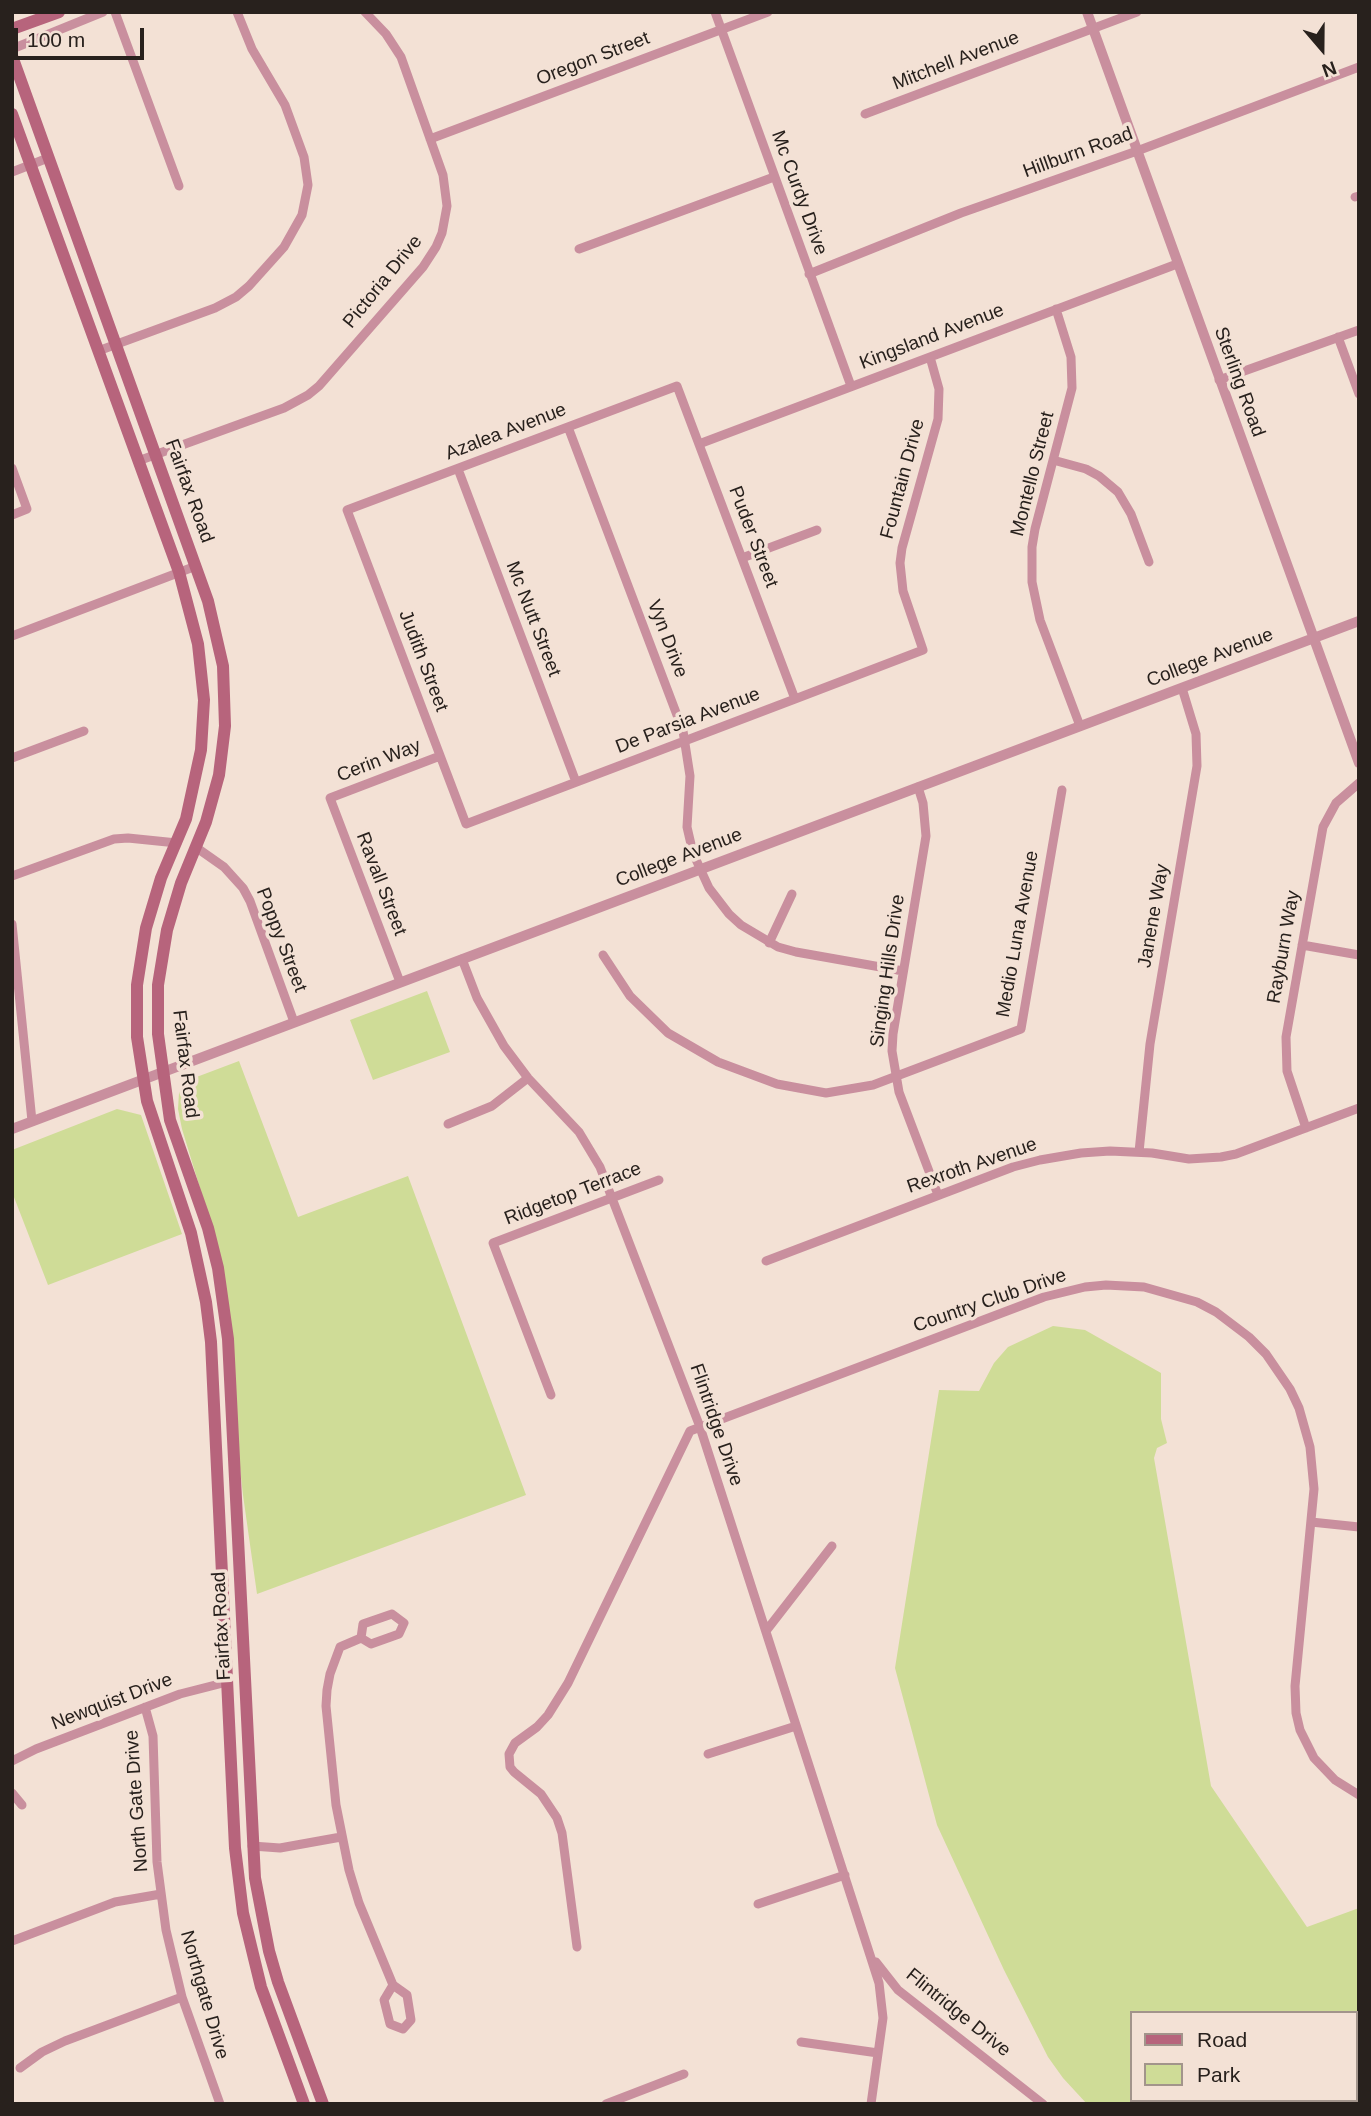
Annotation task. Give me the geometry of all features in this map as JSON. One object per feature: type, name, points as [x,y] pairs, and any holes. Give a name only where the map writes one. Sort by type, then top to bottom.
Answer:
[{"type":"main road","points":[[12,29],[59,12]]},
{"type":"main road","name":"Fairfax Road","points":[[12,56],[196,566],[218,636],[225,697],[225,726],[219,775],[197,848],[173,906],[161,960],[157,1009],[162,1071],[170,1120],[208,1228],[223,1298],[228,1339],[252,1846],[260,1909],[272,1961],[323,2104]]},
{"type":"main road","name":"Fairfax Road","points":[[12,114],[179,572],[196,634],[204,699],[198,773],[186,819],[153,903],[140,960],[136,1011],[142,1079],[153,1126],[191,1233],[206,1302],[211,1342],[235,1848],[243,1913],[261,1987],[304,2104]]},
{"type":"main road","points":[[223,1595],[236,1609],[238,1641],[243,1649]]},
{"type":"main road","points":[[227,1682],[234,1688],[240,1702],[243,1752],[248,1767]]},
{"type":"main road","points":[[230,1754],[244,1795],[247,1842],[252,1846]]},
{"type":"street","points":[[12,49],[103,12]]},
{"type":"street","points":[[116,12],[179,186]]},
{"type":"street","points":[[98,351],[215,308],[236,297],[250,286],[284,247],[302,215],[308,185],[304,157],[285,105],[252,49],[237,12]]},
{"type":"street","name":"Pictoria Drive","points":[[138,461],[284,408],[308,395],[423,267],[436,247],[442,233],[447,206],[443,176],[394,45],[365,12]]},
{"type":"street","name":"Mc Curdy Drive","points":[[715,12],[851,386]]},
{"type":"street","name":"Oregon Street","points":[[430,139],[768,12]]},
{"type":"street","name":"Sterling Road","points":[[1087,12],[1359,763]]},
{"type":"street","name":"Mitchell Avenue","points":[[866,114],[1137,12]]},
{"type":"street","name":"Hillburn Road","points":[[809,274],[961,213],[1137,151],[1359,67]]},
{"type":"street","points":[[12,172],[48,158]]},
{"type":"street","points":[[579,249],[774,177]]},
{"type":"street","name":"Kingsland Avenue","points":[[699,443],[1177,264]]},
{"type":"street","name":"Montello Street","points":[[1056,309],[1068,342],[1073,373],[1069,403],[1035,529],[1031,565],[1040,620],[1080,726]]},
{"type":"street","points":[[1219,380],[1359,330]]},
{"type":"street","points":[[1338,337],[1359,394]]},
{"type":"street","name":"Fountain Drive","points":[[923,650],[902,591],[900,564],[902,548],[938,419],[939,390],[930,357]]},
{"type":"street","name":"Azalea Avenue","points":[[347,510],[677,386]]},
{"type":"street","name":"Puder Street","points":[[677,386],[795,699]]},
{"type":"street","name":"Vyn Drive","points":[[568,427],[685,741],[690,776],[687,827],[700,869],[714,895],[741,925],[769,943],[796,953],[903,971]]},
{"type":"street","points":[[1053,460],[1093,472],[1118,492],[1131,514],[1149,562]]},
{"type":"street","points":[[12,468],[27,509],[12,514]]},
{"type":"street","name":"Mc Nutt Street","points":[[458,469],[576,782]]},
{"type":"street","name":"Judith Street","points":[[347,510],[466,824]]},
{"type":"street","points":[[742,558],[817,530]]},
{"type":"street","points":[[12,636],[196,566]]},
{"type":"street","name":"College Avenue","points":[[12,1129],[1359,621]]},
{"type":"street","name":"De Parsia Avenue","points":[[466,824],[923,650]]},
{"type":"street","name":"Janene Way","points":[[1139,1152],[1150,1044],[1197,766],[1196,734],[1182,688]]},
{"type":"street","points":[[12,758],[83,731]]},
{"type":"street","name":"Cerin Way","points":[[330,798],[440,756]]},
{"type":"street","name":"Rayburn Way","points":[[1306,1128],[1291,1087],[1286,1053],[1302,945],[1323,827],[1336,803],[1359,783]]},
{"type":"street","name":"Singing Hills Drive","points":[[918,787],[923,803],[926,836],[892,1034],[895,1076],[938,1195]]},
{"type":"street","name":"Medio Luna Avenue","points":[[603,955],[630,996],[668,1033],[718,1062],[777,1084],[826,1093],[873,1084],[1021,1029],[1062,790]]},
{"type":"street","name":"Ravall Street","points":[[330,798],[400,982]]},
{"type":"street","points":[[12,876],[114,839],[177,843]]},
{"type":"street","name":"Poppy Street","points":[[197,848],[224,867],[243,888],[294,1023]]},
{"type":"street","points":[[769,943],[792,894]]},
{"type":"street","points":[[12,924],[32,1121]]},
{"type":"street","points":[[1302,945],[1359,955]]},
{"type":"street","name":"Flintridge Drive","points":[[462,959],[489,1023],[528,1078],[579,1132],[600,1167],[700,1427],[865,1938],[882,2001],[871,2104]]},
{"type":"street","points":[[448,1124],[492,1106],[528,1078]]},
{"type":"street","name":"Rexroth Avenue","points":[[766,1261],[1013,1167],[1040,1160],[1081,1153],[1139,1152],[1189,1159],[1221,1157],[1236,1154],[1359,1108]]},
{"type":"street","name":"Ridgetop Terrace","points":[[551,1395],[493,1243],[659,1180]]},
{"type":"street","name":"Country Club Drive","points":[[700,1427],[1044,1297],[1086,1287],[1144,1287],[1181,1296],[1216,1312],[1249,1337],[1279,1371],[1299,1408],[1310,1447],[1314,1489],[1295,1686],[1296,1713],[1300,1730],[1314,1759],[1335,1780],[1359,1795]]},
{"type":"street","points":[[577,1948],[565,1846],[560,1826],[541,1794],[514,1772],[509,1754],[515,1744],[548,1715],[568,1683],[690,1431],[700,1427]]},
{"type":"street","points":[[1311,1522],[1359,1527]]},
{"type":"street","points":[[766,1631],[832,1546]]},
{"type":"street","points":[[392,1614],[404,1623],[399,1634],[371,1644],[361,1638],[363,1624],[392,1614]]},
{"type":"street","points":[[361,1638],[341,1647],[330,1674],[327,1719],[341,1837],[359,1903],[393,1985],[407,1995],[411,2020],[403,2029],[390,2024],[384,2000],[393,1985]]},
{"type":"street","name":"Newquist Drive","points":[[12,1761],[36,1749],[180,1694],[227,1682]]},
{"type":"street","name":"North Gate Drive","points":[[145,1707],[153,1736],[161,1894]]},
{"type":"street","points":[[709,1754],[796,1726]]},
{"type":"street","points":[[12,1793],[22,1805]]},
{"type":"street","points":[[252,1846],[280,1847],[341,1837]]},
{"type":"street","points":[[758,1904],[845,1875]]},
{"type":"street","points":[[12,1941],[115,1902],[161,1894]]},
{"type":"street","name":"Northgate Drive","points":[[161,1894],[171,1954],[182,1997],[220,2104]]},
{"type":"street","name":"Flintridge Drive","points":[[865,1938],[877,1965],[898,1990],[1043,2104]]},
{"type":"street","points":[[20,2067],[41,2052],[65,2041],[182,1997]]},
{"type":"street","points":[[801,2042],[878,2053]]},
{"type":"street","points":[[606,2104],[684,2074]]},
{"type":"green space","points":[[427,991],[450,1052],[373,1080],[350,1020]]},
{"type":"green space","points":[[239,1061],[298,1217],[408,1176],[526,1495],[257,1594],[243,1495],[214,1234],[178,1109],[179,1093],[186,1081]]},
{"type":"green space","points":[[117,1109],[141,1115],[182,1234],[48,1285],[12,1192],[12,1150]]},
{"type":"green space","points":[[1053,1326],[1085,1330],[1161,1373],[1161,1419],[1167,1443],[1157,1448],[1154,1458],[1211,1786],[1307,1927],[1359,1908],[1359,2104],[1087,2104],[1048,2057],[1004,1970],[937,1825],[895,1668],[939,1390],[979,1391],[994,1363],[1008,1347]]}]
